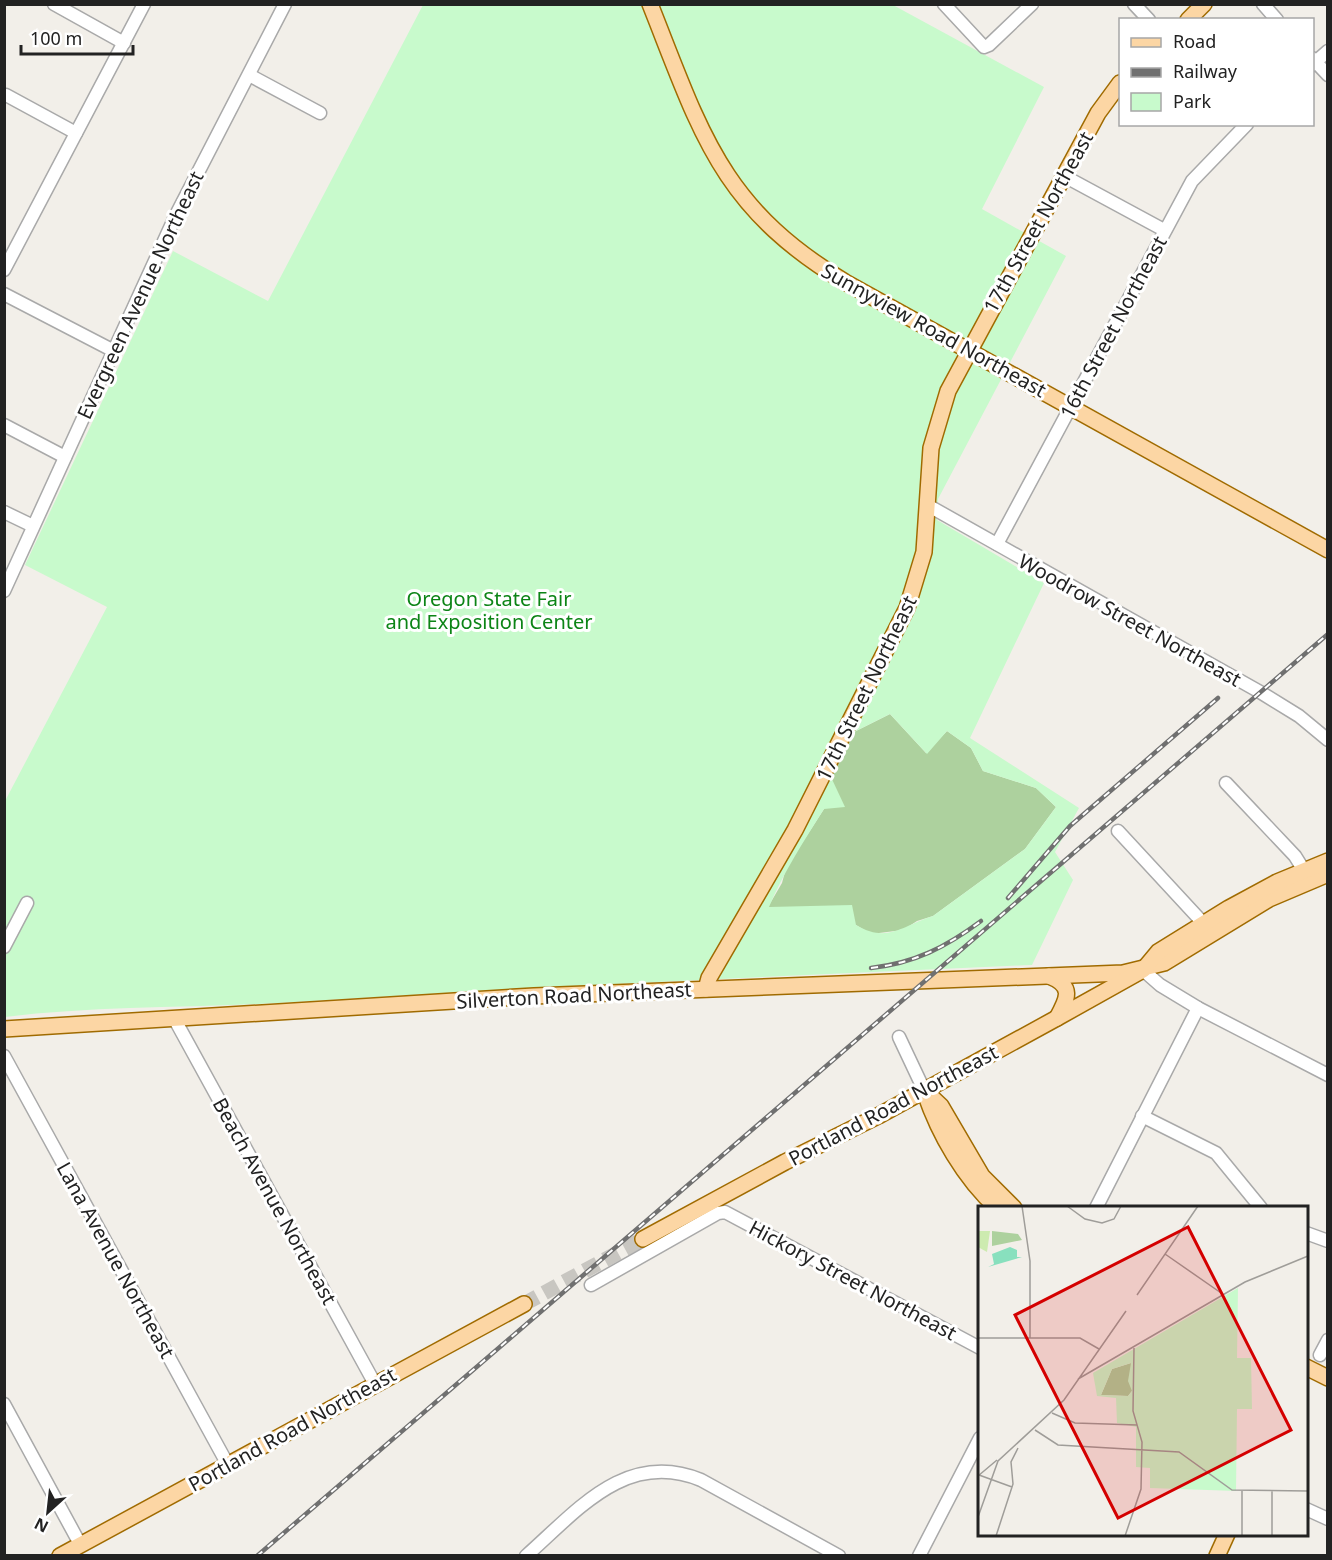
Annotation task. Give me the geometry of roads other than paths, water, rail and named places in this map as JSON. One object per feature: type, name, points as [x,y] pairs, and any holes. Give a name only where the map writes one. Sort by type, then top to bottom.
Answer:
[{"type":"main road","name":"Sunnyview Road Northeast","points":[[650,4],[704,138],[719,166],[756,215],[786,243],[815,264],[1328,550]]},
{"type":"main road","points":[[1190,18],[1204,4]]},
{"type":"main road","name":"17th Street Northeast","points":[[706,989],[709,978],[795,830],[907,608],[924,552],[928,475],[935,429],[948,391],[1103,103],[1119,84]]},
{"type":"main road","points":[[1143,970],[1164,963],[1328,861]]},
{"type":"main road","points":[[1143,970],[1158,952],[1254,894],[1307,875],[1328,874]]},
{"type":"main road","name":"Silverton Road Northeast","points":[[4,1029],[393,1003],[1115,974],[1143,970]]},
{"type":"main road","name":"Portland Road Northeast","points":[[643,1239],[1058,1018],[1143,970]]},
{"type":"main road","points":[[1049,976],[1059,980],[1066,990],[1066,1002],[1058,1018]]},
{"type":"main road","points":[[924,1090],[931,1112],[966,1173],[995,1206]]},
{"type":"main road","points":[[924,1090],[941,1106],[982,1176],[1012,1206]]},
{"type":"main road","name":"Portland Road Northeast","points":[[60,1556],[524,1304]]},
{"type":"main road","points":[[1308,1372],[1328,1378]]},
{"type":"main road","points":[[1217,1556],[1226,1536]]},
{"type":"street","points":[[54,4],[124,43]]},
{"type":"street","points":[[4,270],[144,4]]},
{"type":"street","name":"Evergreen Avenue Northeast","points":[[4,591],[112,350],[176,217],[285,4]]},
{"type":"street","points":[[944,4],[984,46],[989,45],[1032,4]]},
{"type":"street","points":[[1134,4],[1147,18]]},
{"type":"street","points":[[1263,4],[1275,18]]},
{"type":"street","points":[[1328,51],[1314,62],[1328,75]]},
{"type":"street","points":[[249,75],[320,112]]},
{"type":"street","points":[[6,95],[76,133]]},
{"type":"street","name":"16th Street Northeast","points":[[997,544],[1164,230],[1197,173],[1246,126]]},
{"type":"street","points":[[1064,176],[1164,230]]},
{"type":"street","points":[[4,294],[112,350]]},
{"type":"street","points":[[4,425],[65,457]]},
{"type":"street","name":"Woodrow Street Northeast","points":[[928,506],[1299,716],[1328,740]]},
{"type":"street","points":[[4,512],[33,526]]},
{"type":"street","points":[[1226,783],[1296,856],[1307,875]]},
{"type":"street","points":[[1118,831],[1204,924]]},
{"type":"street","points":[[4,947],[27,903]]},
{"type":"street","points":[[1143,970],[1160,985],[1198,1008],[1328,1075]]},
{"type":"street","points":[[1097,1206],[1198,1008]]},
{"type":"street","name":"Beach Avenue Northeast","points":[[174,1018],[375,1384]]},
{"type":"street","points":[[899,1037],[924,1090]]},
{"type":"street","name":"Lana Avenue Northeast","points":[[4,1056],[228,1465]]},
{"type":"street","points":[[1142,1116],[1216,1153],[1259,1206]]},
{"type":"street","name":"Hickory Street Northeast","points":[[591,1285],[718,1213],[725,1212],[978,1347]]},
{"type":"street","points":[[1308,1234],[1328,1241]]},
{"type":"street","points":[[1320,1355],[1328,1340]]},
{"type":"street","points":[[4,1404],[80,1544]]},
{"type":"street","points":[[919,1556],[978,1442]]},
{"type":"street","points":[[526,1556],[604,1488],[639,1473],[658,1470],[688,1475],[839,1556]]},
{"type":"street","points":[[1308,1510],[1328,1520]]},
{"type":"tunnel","points":[[524,1304],[643,1239]]},
{"type":"railway","points":[[257,1556],[1328,634]]},
{"type":"railway","points":[[1008,898],[1070,826],[1218,698]]},
{"type":"railway","points":[[871,968],[916,958],[955,939],[981,921]]},
{"type":"park label","name":"Oregon State Fair and Exposition Center","points":[[489,610]]}]
